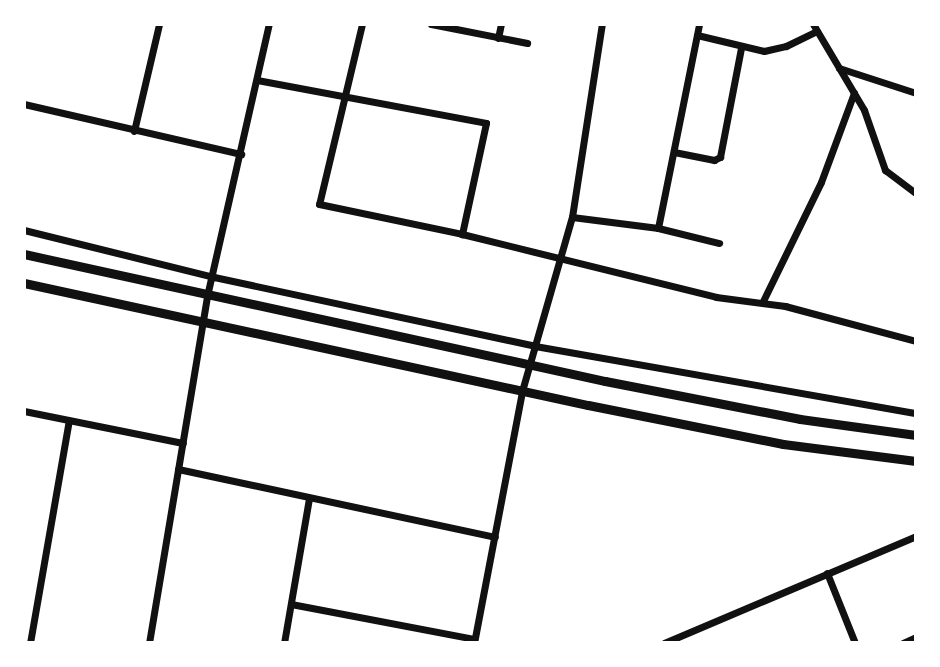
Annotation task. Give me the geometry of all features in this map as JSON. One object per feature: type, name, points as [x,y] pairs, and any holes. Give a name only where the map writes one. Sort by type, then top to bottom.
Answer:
[{"type":"street","points":[[134,131],[159,24]]},
{"type":"street","points":[[149,643],[207,296],[214,277],[269,24]]},
{"type":"street","points":[[362,24],[319,204],[561,257],[716,297],[763,301],[916,341]]},
{"type":"street","points":[[431,24],[527,43]]},
{"type":"street","points":[[498,38],[501,24]]},
{"type":"street","points":[[291,604],[474,641],[522,391],[572,217],[602,24]]},
{"type":"street","points":[[658,228],[699,24]]},
{"type":"street","points":[[697,35],[741,48],[776,49],[815,28],[870,123],[885,170],[916,193]]},
{"type":"street","points":[[674,152],[714,160],[720,157],[741,48]]},
{"type":"street","points":[[839,68],[916,93]]},
{"type":"street","points":[[257,80],[486,123],[462,234]]},
{"type":"street","points":[[763,301],[821,182],[854,93]]},
{"type":"street","points":[[24,104],[241,154]]},
{"type":"street","points":[[572,217],[658,228],[719,243]]},
{"type":"street","points":[[24,230],[214,277],[535,346],[916,413]]},
{"type":"street","points":[[24,254],[531,365],[800,419],[916,435]]},
{"type":"street","points":[[24,283],[783,444],[916,461]]},
{"type":"street","points":[[24,411],[183,443]]},
{"type":"street","points":[[30,643],[69,420]]},
{"type":"street","points":[[178,469],[495,537]]},
{"type":"street","points":[[284,643],[309,499]]},
{"type":"street","points":[[664,643],[916,536]]},
{"type":"street","points":[[827,573],[855,643]]},
{"type":"street","points":[[903,643],[916,637]]}]
